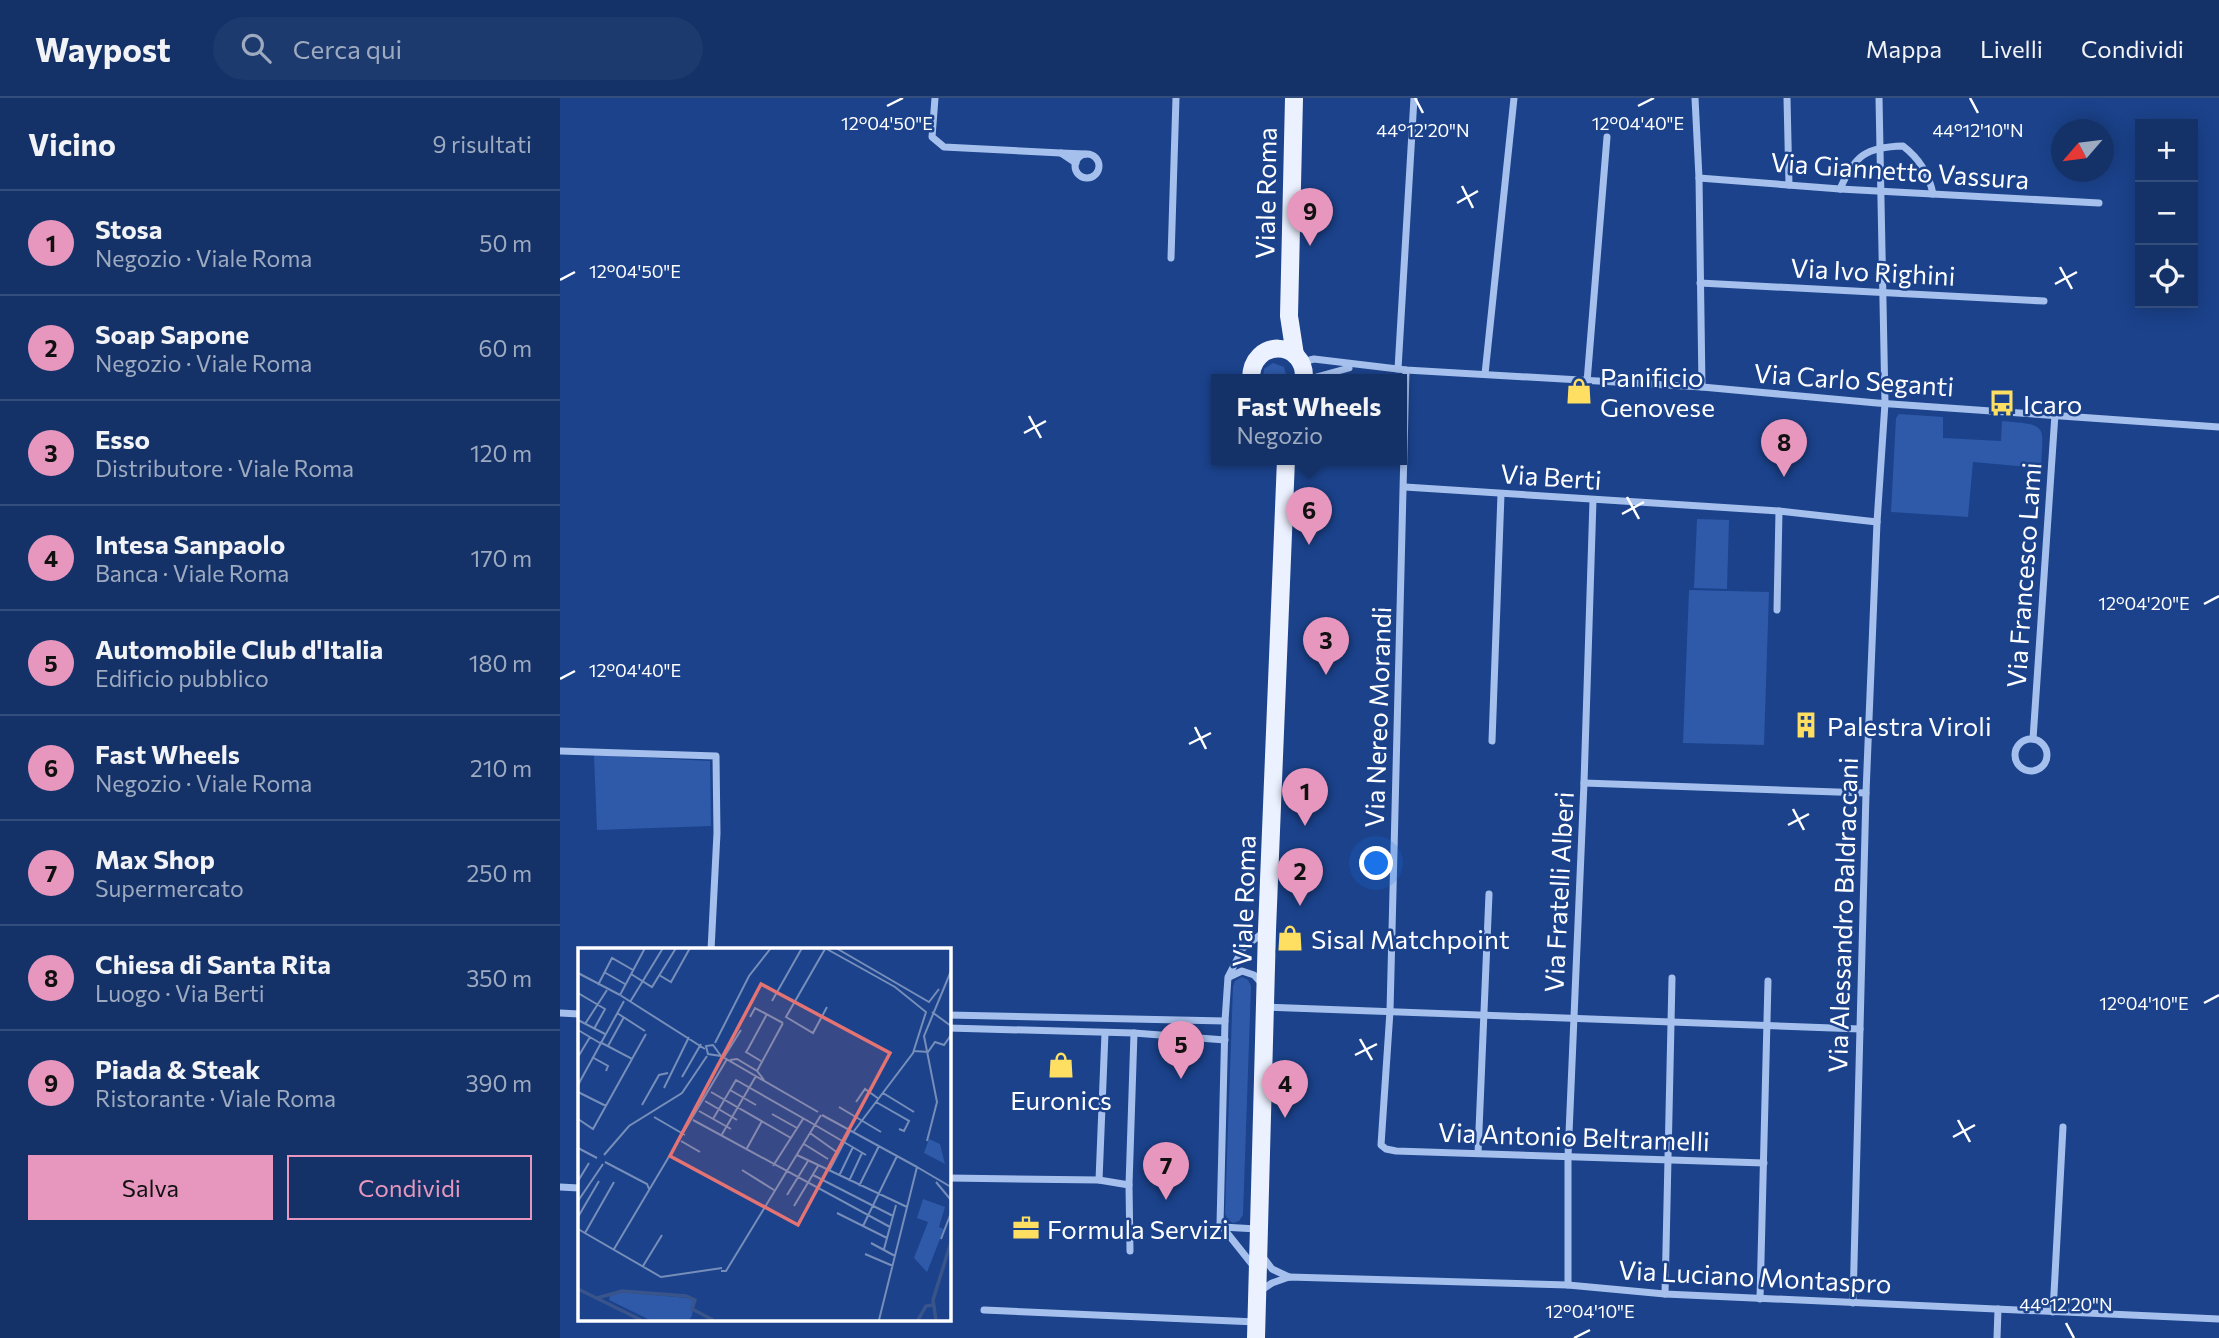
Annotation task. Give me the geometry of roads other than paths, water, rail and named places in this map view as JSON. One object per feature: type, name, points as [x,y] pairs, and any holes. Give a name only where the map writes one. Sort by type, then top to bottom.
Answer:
[{"type":"main road","name":"Viale Roma","points":[[1294,98],[1289,290],[1290,332],[1300,365]]},
{"type":"main road","name":"Viale Roma","points":[[1252,374],[1254,363],[1276,332],[1289,290]]},
{"type":"main road","points":[[1265,351],[1280,348],[1300,365]]},
{"type":"main road","name":"Viale Roma","points":[[1256,1330],[1267,930],[1285,465]]},
{"type":"street","points":[[935,98],[932,137],[944,147],[1086,154],[1099,162],[1095,176],[1088,178],[1080,176],[1076,170],[1079,157],[1086,154]]},
{"type":"street","points":[[1171,258],[1176,98]]},
{"type":"street","name":"Via Nereo Morandi","points":[[1402,374],[1414,98]]},
{"type":"street","points":[[1485,374],[1514,98]]},
{"type":"street","points":[[1695,98],[1702,387]]},
{"type":"street","points":[[1787,98],[1789,185]]},
{"type":"street","name":"Via Alessandro Baldraccani","points":[[1853,1303],[1866,793],[1877,522],[1885,403],[1879,98]]},
{"type":"street","points":[[1587,382],[1607,137]]},
{"type":"street","points":[[1840,189],[1849,169],[1864,153],[1880,147],[1903,146],[1917,157],[1931,181],[1933,194]]},
{"type":"street","points":[[1061,153],[1076,163]]},
{"type":"street","name":"Via Giannetto Vassura","points":[[1699,178],[1881,192],[2099,203]]},
{"type":"street","name":"Via Ivo Righini","points":[[1700,283],[2044,301]]},
{"type":"street","name":"Via Carlo Seganti","points":[[1300,365],[1314,359],[1402,370],[1702,387],[2219,427]]},
{"type":"street","name":"Via Carlo Seganti","points":[[1324,374],[1359,366]]},
{"type":"street","name":"Via Francesco Lami","points":[[2033,739],[2055,414]]},
{"type":"street","name":"Via Nereo Morandi","points":[[1383,1147],[1381,1139],[1390,1011],[1404,465]]},
{"type":"street","name":"Via Berti","points":[[1405,487],[1779,511],[1877,522]]},
{"type":"street","points":[[1492,741],[1501,494]]},
{"type":"street","name":"Via Fratelli Alberi","points":[[1568,1285],[1568,1157],[1593,500]]},
{"type":"street","points":[[1777,610],[1779,511]]},
{"type":"street","points":[[2033,739],[2045,747],[2047,757],[2038,769],[2029,771],[2017,762],[2016,752],[2024,741],[2033,739]]},
{"type":"street","points":[[560,751],[716,756],[718,833],[711,948]]},
{"type":"street","points":[[1584,783],[1866,793]]},
{"type":"street","points":[[1478,1153],[1489,894]]},
{"type":"street","points":[[1258,1271],[1220,1224],[1224,1040],[1228,977],[1242,948],[1267,930]]},
{"type":"street","points":[[1228,977],[1242,971],[1254,975],[1266,988]]},
{"type":"street","points":[[1665,1294],[1672,978]]},
{"type":"street","points":[[1760,1299],[1768,981]]},
{"type":"street","points":[[1266,1007],[1860,1029]]},
{"type":"street","points":[[560,1013],[578,1014]]},
{"type":"street","points":[[950,1015],[1225,1021]]},
{"type":"street","points":[[950,1028],[1134,1033],[1224,1040]]},
{"type":"street","points":[[1099,1180],[1105,1033]]},
{"type":"street","points":[[1130,1251],[1129,1185],[1134,1033]]},
{"type":"street","points":[[2053,1312],[2063,1127]]},
{"type":"street","name":"Via Antonio Beltramelli","points":[[1383,1147],[1396,1151],[1764,1163]]},
{"type":"street","points":[[950,1178],[1099,1180],[1129,1185]]},
{"type":"street","points":[[560,1187],[578,1188]]},
{"type":"street","points":[[1222,1227],[1259,1229]]},
{"type":"street","points":[[1258,1252],[1272,1269],[1289,1277]]},
{"type":"street","name":"Via Luciano Montaspro","points":[[1256,1294],[1272,1283],[1289,1277],[1568,1285],[1760,1299],[2219,1319]]},
{"type":"street","points":[[1997,1338],[1998,1309]]},
{"type":"street","points":[[984,1310],[1256,1330]]},
{"type":"place","name":"Piada & Steak","points":[[1310,246]]},
{"type":"place","name":"Panificio Genovese","points":[[1579,391]]},
{"type":"place","name":"Icaro","points":[[2002,403]]},
{"type":"place","name":"Chiesa di Santa Rita","points":[[1784,477]]},
{"type":"place","name":"Fast Wheels","points":[[1309,545]]},
{"type":"place","name":"Esso","points":[[1326,675]]},
{"type":"place","name":"Palestra Viroli","points":[[1806,725]]},
{"type":"place","name":"Stosa","points":[[1305,826]]},
{"type":"place","name":"Soap Sapone","points":[[1300,906]]},
{"type":"place","name":"Sisal Matchpoint","points":[[1290,938]]},
{"type":"place","name":"Euronics","points":[[1061,1065]]},
{"type":"place","name":"Automobile Club d'Italia","points":[[1181,1079]]},
{"type":"place","name":"Intesa Sanpaolo","points":[[1285,1118]]},
{"type":"place","name":"Max Shop","points":[[1166,1200]]},
{"type":"place","name":"Formula Servizi","points":[[1026,1228]]}]
